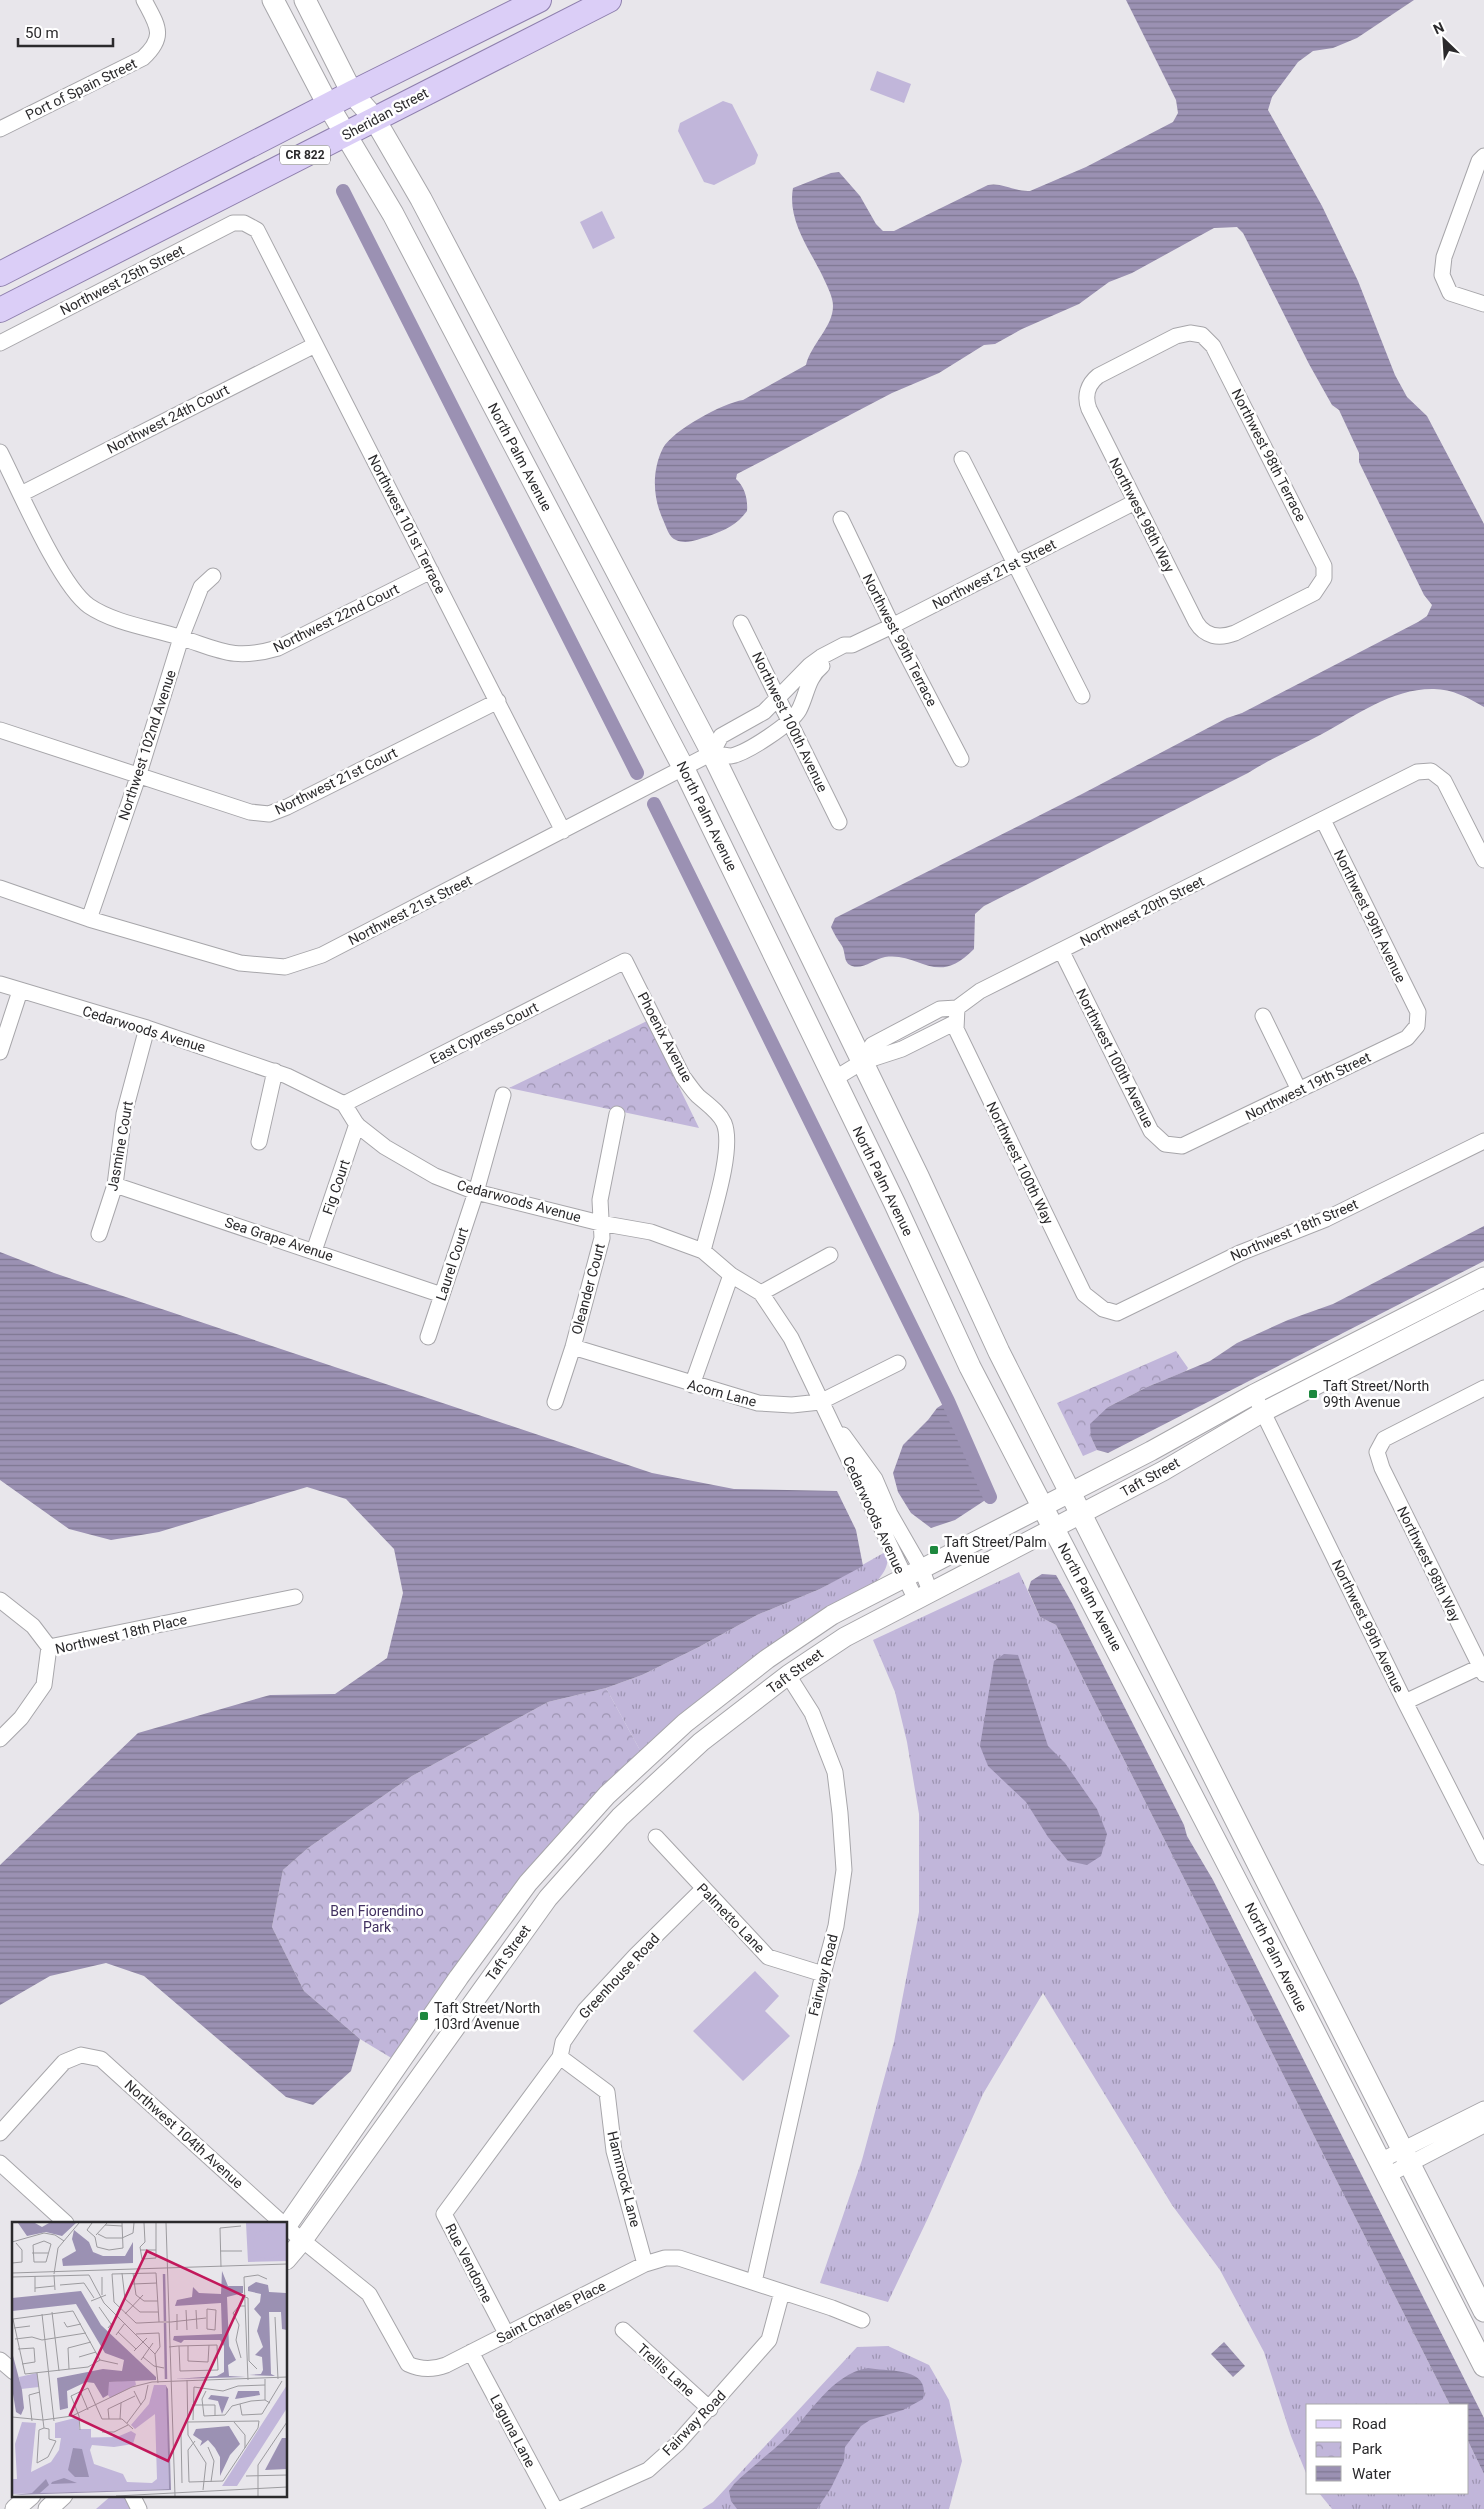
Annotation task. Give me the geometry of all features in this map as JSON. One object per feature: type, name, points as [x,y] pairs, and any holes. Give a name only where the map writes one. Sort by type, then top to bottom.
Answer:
[{"type":"main road","name":"North Palm Avenue","points":[[273,0],[328,105],[398,223],[683,768],[894,1202],[970,1367],[1276,1957],[1484,2366]]},
{"type":"main road","name":"North Palm Avenue","points":[[304,0],[352,93],[374,118],[421,199],[712,753],[918,1176],[999,1352],[1484,2311]]},
{"type":"main road","name":"CR 822","points":[[0,274],[328,105],[539,0]]},
{"type":"main road","name":"Sheridan Street","points":[[0,310],[609,0]]},
{"type":"street","name":"Port of Spain Street","points":[[0,129],[143,58],[157,42],[157,26],[144,0]]},
{"type":"street","points":[[1484,156],[1479,161],[1444,257],[1442,275],[1450,293],[1484,304]]},
{"type":"street","name":"Northwest 25th Street","points":[[0,343],[233,222],[244,223]]},
{"type":"street","name":"Northwest 101st Terrace","points":[[244,223],[257,230],[563,832]]},
{"type":"street","name":"Northwest 98th Terrace","points":[[1088,389],[1098,376],[1176,336],[1186,333],[1198,334],[1214,346],[1322,559],[1325,572],[1322,583],[1309,596],[1235,633],[1221,637],[1211,636]]},
{"type":"street","name":"Northwest 24th Court","points":[[21,494],[315,344]]},
{"type":"street","name":"Northwest 98th Way","points":[[1088,389],[1086,398],[1089,409],[1135,502],[1198,625],[1211,636]]},
{"type":"street","name":"Northwest 22nd Court","points":[[0,452],[67,582],[88,605],[112,616],[220,652],[239,655],[257,654],[278,648],[430,571]]},
{"type":"street","points":[[962,459],[1082,696]]},
{"type":"street","name":"Northwest 21st Street","points":[[712,753],[732,756],[790,723],[800,708],[810,680],[816,671],[847,652],[852,645],[1135,502]]},
{"type":"street","name":"Northwest 99th Terrace","points":[[841,519],[892,626],[961,759]]},
{"type":"street","name":"Northwest 102nd Avenue","points":[[89,919],[138,776],[181,638],[201,587],[213,576]]},
{"type":"street","name":"Northwest 100th Avenue","points":[[741,623],[838,822]]},
{"type":"street","name":"Northwest 21st Street","points":[[0,888],[89,919],[240,963],[285,967],[322,955],[563,832],[712,753],[721,736],[760,715],[778,700],[810,665],[820,657],[844,644],[852,645]]},
{"type":"street","name":"Northwest 21st Court","points":[[0,730],[250,812],[269,814],[287,808],[498,701]]},
{"type":"street","points":[[760,715],[770,736]]},
{"type":"street","name":"Northwest 20th Street","points":[[834,1079],[862,1062],[898,1051],[906,1053],[957,1021],[980,991],[1062,952],[1417,772],[1431,771],[1444,781],[1484,860]]},
{"type":"street","name":"Northwest 99th Avenue","points":[[1323,820],[1418,1012]]},
{"type":"street","name":"Northwest 100th Avenue","points":[[1062,952],[1151,1132],[1165,1144],[1182,1146]]},
{"type":"street","name":"East Cypress Court","points":[[344,1104],[625,961]]},
{"type":"street","name":"Phoenix Avenue","points":[[625,961],[683,1078],[723,1122],[728,1137],[723,1170],[703,1251]]},
{"type":"street","name":"Cedarwoods Avenue","points":[[0,984],[147,1028],[275,1072],[344,1104],[357,1124],[385,1147],[413,1164],[435,1176],[476,1192],[600,1223],[651,1232],[703,1251],[731,1275],[761,1293],[791,1338],[904,1577],[923,1595]]},
{"type":"street","points":[[0,1052],[20,991]]},
{"type":"street","name":"Northwest 20th Street","points":[[862,1062],[872,1045],[940,1009],[957,1021]]},
{"type":"street","name":"Northwest 19th Street","points":[[1182,1146],[1407,1038],[1417,1026],[1418,1012]]},
{"type":"street","points":[[1263,1016],[1299,1090]]},
{"type":"street","name":"Northwest 100th Way","points":[[957,1021],[1084,1294],[1103,1309]]},
{"type":"street","name":"Jasmine Court","points":[[99,1234],[115,1185],[124,1114],[147,1028]]},
{"type":"street","points":[[259,1142],[275,1072]]},
{"type":"street","name":"Laurel Court","points":[[428,1337],[476,1192],[503,1095]]},
{"type":"street","name":"Oleander Court","points":[[555,1402],[573,1347],[602,1238],[600,1200],[617,1114]]},
{"type":"street","name":"Fig Court","points":[[314,1251],[357,1124]]},
{"type":"street","name":"Northwest 18th Street","points":[[1103,1309],[1117,1313],[1240,1253],[1326,1219],[1484,1140]]},
{"type":"street","name":"Sea Grape Avenue","points":[[115,1185],[442,1295]]},
{"type":"street","points":[[761,1293],[830,1255]]},
{"type":"street","points":[[692,1385],[731,1275]]},
{"type":"street","name":"Taft Street","points":[[288,2248],[291,2231],[523,1890],[602,1800],[685,1724],[767,1659],[832,1615],[1152,1451],[1254,1394],[1484,1277]]},
{"type":"street","name":"Taft Street","points":[[291,2231],[548,1898],[620,1817],[701,1742],[788,1675],[845,1636],[1163,1471],[1263,1412],[1484,1299]]},
{"type":"street","name":"Acorn Lane","points":[[573,1347],[692,1385],[758,1403],[792,1404],[820,1402],[898,1363]]},
{"type":"street","name":"Northwest 98th Way","points":[[1483,1669],[1382,1468],[1377,1452],[1384,1438],[1484,1388]]},
{"type":"street","name":"Northwest 99th Avenue","points":[[1254,1394],[1405,1702],[1484,1857]]},
{"type":"street","name":"Cedarwoods Avenue","points":[[834,1432],[845,1436],[875,1479],[890,1514],[921,1568],[923,1595]]},
{"type":"street","name":"Northwest 18th Place","points":[[0,1739],[21,1718],[44,1685],[49,1647],[295,1597]]},
{"type":"street","points":[[0,1600],[33,1626],[49,1647]]},
{"type":"street","points":[[1405,1702],[1483,1669]]},
{"type":"street","name":"Fairway Road","points":[[754,2282],[823,1974],[836,1926],[844,1870],[835,1772],[812,1713],[788,1675]]},
{"type":"street","name":"Palmetto Lane","points":[[656,1837],[768,1957],[823,1974]]},
{"type":"street","name":"Greenhouse Road","points":[[476,2168],[560,2057],[562,2042],[585,2010],[636,1955],[703,1889]]},
{"type":"street","points":[[1276,1957],[1299,1946]]},
{"type":"street","name":"Northwest 104th Avenue","points":[[0,2133],[64,2062],[81,2055],[101,2059],[281,2222]]},
{"type":"street","name":"Hammock Lane","points":[[560,2057],[607,2092],[614,2151],[646,2264]]},
{"type":"street","points":[[1384,2168],[1484,2109]]},
{"type":"street","points":[[1406,2156],[1484,2125]]},
{"type":"street","points":[[0,2163],[65,2222]]},
{"type":"street","name":"Rue Vendome","points":[[476,2168],[444,2214],[507,2335]]},
{"type":"street","name":"Saint Charles Place","points":[[291,2231],[369,2294],[408,2364],[417,2368],[438,2368],[646,2264],[665,2258],[679,2258],[832,2308],[862,2320]]},
{"type":"street","name":"Fairway Road","points":[[562,2509],[648,2470],[678,2444],[769,2340],[782,2292]]},
{"type":"street","name":"Trellis Lane","points":[[623,2330],[710,2409]]},
{"type":"street","name":"Laguna Lane","points":[[472,2352],[555,2509]]},
{"type":"street","points":[[0,2360],[12,2370]]},
{"type":"street","points":[[48,2509],[62,2496]]},
{"type":"street","points":[[132,2496],[139,2509]]},
{"type":"green space","points":[[877,71],[911,84],[904,103],[870,90]]},
{"type":"green space","points":[[723,101],[732,104],[758,155],[755,164],[714,185],[704,182],[678,131],[680,123]]},
{"type":"green space","points":[[602,211],[615,238],[593,249],[580,222]]},
{"type":"green space","points":[[647,1021],[699,1128],[509,1088]]},
{"type":"green space","points":[[1176,1351],[1188,1368],[1186,1371],[1147,1387],[1108,1407],[1091,1437],[1097,1450],[1083,1456],[1057,1403]]},
{"type":"green space","points":[[887,1551],[888,1560],[886,1567],[878,1580],[762,1652],[690,1707],[641,1752],[606,1688],[642,1675],[699,1647],[757,1615],[820,1589]]},
{"type":"green space","points":[[1019,1572],[1040,1617],[1056,1625],[1449,2404],[1306,2404],[1306,2473],[1291,2436],[1264,2352],[1220,2270],[1172,2205],[1043,1993],[983,2094],[888,2302],[820,2283],[862,2160],[894,2042],[919,1912],[919,1814],[907,1742],[895,1692],[873,1640]]},
{"type":"green space","name":"Ben Fiorendino Park","points":[[606,1688],[641,1752],[393,2059],[360,2039],[304,1991],[272,1927],[283,1870],[308,1848],[412,1776],[548,1702]]},
{"type":"green space","points":[[755,1971],[779,1996],[765,2011],[790,2036],[743,2081],[693,2031]]},
{"type":"green space","points":[[888,2346],[929,2365],[949,2400],[962,2461],[949,2509],[702,2509],[713,2502],[857,2347]]},
{"type":"green space","points":[[1469,2443],[1484,2474],[1484,2509],[1332,2509],[1320,2494],[1469,2494]]},
{"type":"green space","points":[[111,2496],[126,2496],[132,2509],[96,2509]]},
{"type":"water","points":[[1126,0],[1414,0],[1357,38],[1333,48],[1313,51],[1298,62],[1272,97],[1268,110],[1322,206],[1358,281],[1395,375],[1407,397],[1427,416],[1484,524],[1484,707],[1472,700],[1441,689],[1419,690],[1390,698],[1362,711],[1248,773],[984,906],[975,914],[974,949],[961,960],[949,966],[929,966],[909,959],[885,957],[860,967],[852,966],[847,963],[842,946],[831,927],[835,918],[1418,622],[1427,616],[1432,605],[1424,595],[1359,462],[1359,453],[1339,410],[1332,405],[1309,364],[1243,233],[1237,227],[1214,228],[1132,273],[1109,282],[1079,304],[1022,329],[995,344],[984,345],[939,373],[892,393],[737,474],[736,479],[742,486],[745,494],[747,511],[739,520],[725,529],[689,542],[676,540],[669,532],[660,513],[655,485],[659,457],[668,441],[699,418],[723,406],[743,400],[806,365],[832,314],[832,299],[796,223],[793,212],[793,188],[831,173],[839,172],[860,196],[876,224],[883,231],[894,231],[988,185],[993,184],[1030,191],[1086,167],[1173,122],[1178,113],[1176,100]]},
{"type":"water","points":[[1484,1226],[1484,1261],[1108,1453],[1097,1450],[1091,1437],[1090,1424],[1108,1407],[1147,1387],[1210,1361],[1237,1343],[1288,1320],[1333,1304]]},
{"type":"water","points":[[0,1252],[54,1273],[652,1473],[734,1489],[837,1491],[856,1530],[863,1566],[820,1589],[757,1615],[699,1647],[642,1675],[606,1688],[548,1702],[412,1776],[308,1848],[283,1870],[272,1927],[304,1991],[360,2039],[351,2071],[313,2105],[286,2097],[144,1976],[106,1963],[50,1976],[0,2005],[0,1865],[138,1733],[270,1695],[335,1694],[387,1658],[403,1593],[394,1549],[346,1499],[307,1487],[159,1532],[111,1540],[69,1529],[0,1480]]},
{"type":"water","points":[[948,1401],[990,1497],[955,1520],[931,1528],[911,1513],[898,1492],[893,1473],[903,1445],[937,1408]]},
{"type":"water","points":[[1042,1574],[1056,1575],[1184,1825],[1187,1836],[1213,1880],[1484,2418],[1484,2474],[1469,2443],[1469,2404],[1449,2404],[1056,1625],[1040,1617],[1028,1590],[1031,1581]]},
{"type":"water","points":[[1004,1654],[1018,1655],[1048,1746],[1065,1763],[1097,1809],[1107,1834],[1101,1856],[1087,1865],[1068,1861],[1048,1837],[1026,1802],[988,1766],[980,1746],[994,1661]]},
{"type":"water","points":[[1224,2342],[1245,2366],[1233,2377],[1211,2354]]},
{"type":"water","points":[[868,2368],[896,2371],[914,2376],[924,2388],[923,2399],[903,2410],[870,2420],[861,2426],[845,2447],[844,2461],[831,2488],[817,2509],[737,2509],[731,2501],[729,2491],[734,2484],[784,2440],[832,2387],[843,2378]]},
{"type":"waterway","points":[[343,191],[637,773]]},
{"type":"waterway","points":[[654,804],[948,1401],[990,1497]]},
{"type":"place","name":"Taft Street/North 99th Avenue","points":[[1313,1394]]},
{"type":"place","name":"Taft Street/Palm Avenue","points":[[934,1550]]},
{"type":"place","name":"Taft Street/North 103rd Avenue","points":[[424,2016]]}]
